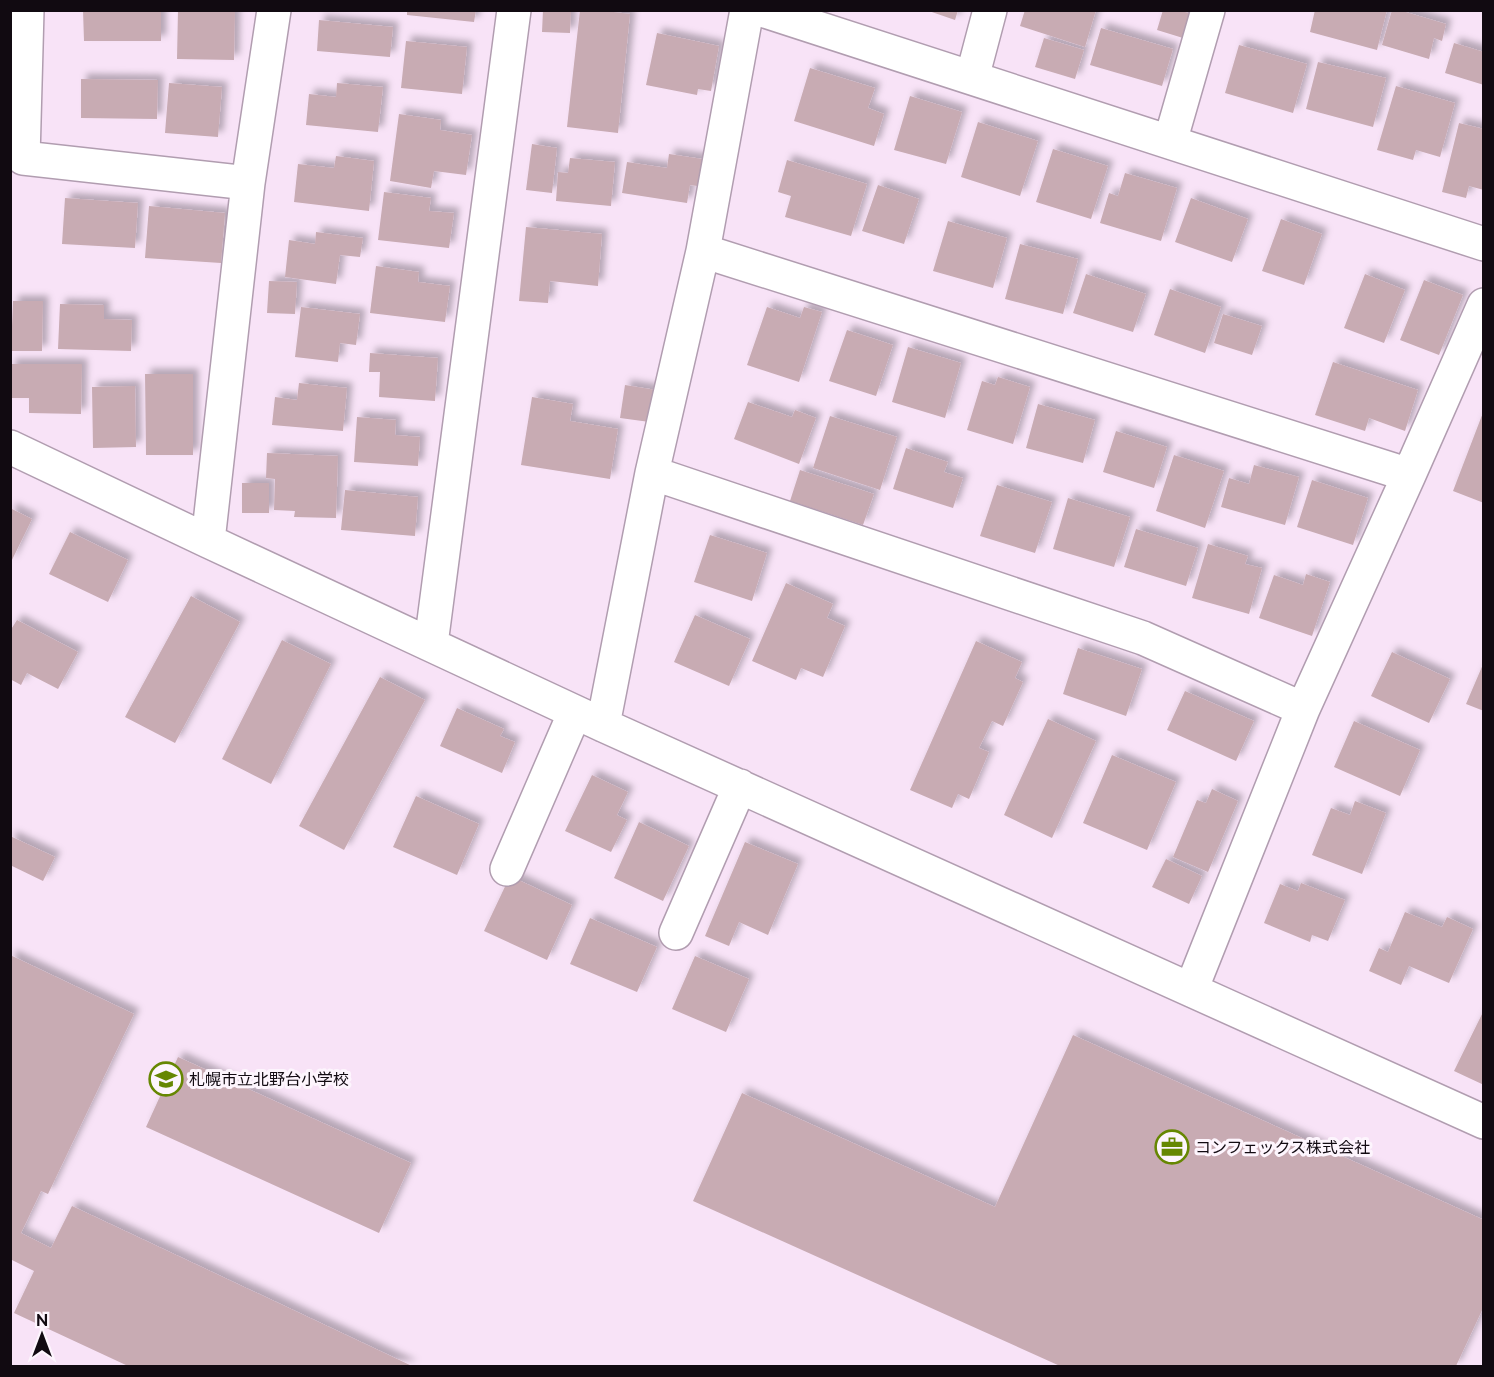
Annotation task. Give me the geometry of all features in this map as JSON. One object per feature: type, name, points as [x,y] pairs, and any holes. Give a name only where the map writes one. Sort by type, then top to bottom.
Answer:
[{"type":"street","points":[[27,10],[23,158],[248,183]]},
{"type":"street","points":[[208,541],[248,183],[274,10]]},
{"type":"street","points":[[431,644],[514,10]]},
{"type":"street","points":[[507,869],[589,719],[652,473],[703,250],[747,10]]},
{"type":"street","points":[[762,10],[1484,244]]},
{"type":"street","points":[[972,78],[990,10]]},
{"type":"street","points":[[1170,142],[1208,10]]},
{"type":"street","points":[[703,250],[1409,475]]},
{"type":"street","points":[[1191,990],[1303,709],[1484,305]]},
{"type":"street","points":[[10,447],[589,719],[1484,1122]]},
{"type":"street","points":[[652,473],[1143,638],[1303,709]]},
{"type":"street","points":[[676,933],[740,786]]},
{"type":"building","points":[[83,10],[161,10],[161,41],[84,41]]},
{"type":"building","points":[[178,10],[235,10],[234,60],[177,59]]},
{"type":"building","points":[[407,10],[476,10],[474,22],[407,15]]},
{"type":"building","points":[[543,10],[571,10],[570,33],[542,32]]},
{"type":"building","points":[[580,10],[630,14],[618,133],[567,127]]},
{"type":"building","points":[[926,10],[958,10],[955,20]]},
{"type":"building","points":[[1025,10],[1096,10],[1085,47],[1020,26]]},
{"type":"building","points":[[1163,10],[1179,10],[1191,14],[1183,38],[1157,30]]},
{"type":"building","points":[[1315,10],[1387,10],[1377,50],[1310,32]]},
{"type":"building","points":[[1392,10],[1446,24],[1442,41],[1434,38],[1429,59],[1382,45]]},
{"type":"building","points":[[319,20],[393,27],[390,57],[317,51]]},
{"type":"building","points":[[1101,28],[1173,49],[1162,86],[1090,65]]},
{"type":"building","points":[[657,33],[719,46],[711,91],[698,89],[697,95],[646,85]]},
{"type":"building","points":[[1044,38],[1084,50],[1075,79],[1035,67]]},
{"type":"building","points":[[406,41],[467,47],[462,94],[401,88]]},
{"type":"building","points":[[1454,43],[1484,52],[1484,85],[1445,73]]},
{"type":"building","points":[[1239,45],[1307,64],[1293,113],[1225,93]]},
{"type":"building","points":[[1318,62],[1386,78],[1373,127],[1306,109]]},
{"type":"building","points":[[810,68],[875,88],[868,108],[884,114],[874,146],[794,121]]},
{"type":"building","points":[[81,79],[158,80],[157,119],[81,118]]},
{"type":"building","points":[[169,83],[222,87],[218,137],[165,133]]},
{"type":"building","points":[[337,83],[383,87],[378,132],[306,125],[309,94],[336,97]]},
{"type":"building","points":[[1396,86],[1455,103],[1440,157],[1416,150],[1413,160],[1377,150]]},
{"type":"building","points":[[910,96],[962,112],[946,164],[894,150]]},
{"type":"building","points":[[399,114],[441,120],[440,130],[472,135],[466,175],[434,171],[431,188],[390,181]]},
{"type":"building","points":[[978,122],[1038,141],[1020,196],[961,177]]},
{"type":"building","points":[[1459,123],[1484,129],[1484,190],[1469,186],[1466,198],[1442,192]]},
{"type":"building","points":[[532,144],[557,148],[552,193],[526,190]]},
{"type":"building","points":[[1053,149],[1108,166],[1091,219],[1036,202]]},
{"type":"building","points":[[669,154],[709,160],[705,187],[690,185],[687,203],[622,193],[627,162],[667,168]]},
{"type":"building","points":[[336,156],[374,161],[369,211],[294,202],[298,164],[334,168]]},
{"type":"building","points":[[570,158],[615,162],[611,206],[556,201],[558,172],[568,173]]},
{"type":"building","points":[[787,160],[867,184],[851,236],[785,217],[791,196],[778,192]]},
{"type":"building","points":[[1125,173],[1177,188],[1161,241],[1100,223],[1109,193],[1118,196]]},
{"type":"building","points":[[878,185],[919,199],[904,244],[862,231]]},
{"type":"building","points":[[384,192],[431,198],[429,211],[454,213],[449,248],[378,240]]},
{"type":"building","points":[[65,198],[138,203],[135,248],[62,244]]},
{"type":"building","points":[[1191,198],[1248,219],[1232,262],[1175,242]]},
{"type":"building","points":[[149,206],[225,213],[221,263],[145,258]]},
{"type":"building","points":[[1281,219],[1322,234],[1304,285],[1262,271]]},
{"type":"building","points":[[948,221],[1007,238],[993,288],[933,271]]},
{"type":"building","points":[[526,227],[602,234],[598,286],[550,281],[548,303],[519,301]]},
{"type":"building","points":[[316,232],[363,238],[360,257],[340,255],[336,284],[285,277],[289,240],[315,244]]},
{"type":"building","points":[[1020,244],[1078,259],[1063,314],[1005,299]]},
{"type":"building","points":[[376,266],[419,272],[418,282],[450,286],[445,322],[370,313]]},
{"type":"building","points":[[1086,274],[1146,294],[1133,332],[1073,313]]},
{"type":"building","points":[[1365,274],[1405,290],[1384,343],[1344,328]]},
{"type":"building","points":[[1424,280],[1463,295],[1439,355],[1400,340]]},
{"type":"building","points":[[269,281],[297,282],[295,314],[267,313]]},
{"type":"building","points":[[1170,289],[1221,307],[1205,353],[1154,335]]},
{"type":"building","points":[[13,301],[43,301],[42,351],[11,351]]},
{"type":"building","points":[[60,304],[104,305],[104,319],[132,320],[131,351],[58,349]]},
{"type":"building","points":[[301,307],[360,314],[356,345],[340,343],[338,362],[295,357]]},
{"type":"building","points":[[767,307],[800,318],[804,307],[822,312],[799,382],[747,365]]},
{"type":"building","points":[[1223,314],[1262,326],[1252,355],[1214,343]]},
{"type":"building","points":[[847,330],[893,345],[876,396],[829,381]]},
{"type":"building","points":[[908,347],[961,363],[945,418],[892,402]]},
{"type":"building","points":[[370,353],[438,358],[435,401],[379,397],[380,372],[369,372]]},
{"type":"building","points":[[1333,362],[1418,390],[1405,431],[1369,418],[1365,431],[1315,415]]},
{"type":"building","points":[[10,364],[82,364],[81,414],[29,413],[29,398],[10,398]]},
{"type":"building","points":[[145,374],[193,374],[193,455],[146,455]]},
{"type":"building","points":[[998,377],[1030,387],[1013,444],[967,430],[982,381],[995,385]]},
{"type":"building","points":[[299,383],[347,388],[343,431],[272,425],[275,397],[297,400]]},
{"type":"building","points":[[625,385],[662,391],[657,423],[620,418]]},
{"type":"building","points":[[135,386],[136,447],[93,448],[92,387]]},
{"type":"building","points":[[532,397],[573,404],[570,421],[618,429],[610,479],[521,465]]},
{"type":"building","points":[[748,402],[792,417],[795,410],[816,418],[799,464],[734,439]]},
{"type":"building","points":[[1038,404],[1095,420],[1083,463],[1026,448]]},
{"type":"building","points":[[1484,410],[1484,503],[1453,491]]},
{"type":"building","points":[[830,416],[897,437],[880,490],[813,468]]},
{"type":"building","points":[[357,417],[396,420],[395,435],[420,437],[418,466],[354,462]]},
{"type":"building","points":[[1116,431],[1167,447],[1154,488],[1103,472]]},
{"type":"building","points":[[906,448],[948,462],[944,472],[963,478],[953,508],[893,489]]},
{"type":"building","points":[[267,453],[338,456],[336,518],[294,517],[295,511],[274,510],[275,479],[266,478]]},
{"type":"building","points":[[1174,455],[1224,471],[1205,528],[1156,511]]},
{"type":"building","points":[[1254,465],[1299,477],[1285,525],[1221,507],[1229,478],[1249,484]]},
{"type":"building","points":[[800,470],[874,494],[863,525],[790,501]]},
{"type":"building","points":[[1312,480],[1368,498],[1353,545],[1297,527]]},
{"type":"building","points":[[242,483],[269,483],[269,513],[242,513]]},
{"type":"building","points":[[997,485],[1052,502],[1035,553],[980,536]]},
{"type":"building","points":[[345,490],[418,497],[415,536],[341,530]]},
{"type":"building","points":[[1068,498],[1130,517],[1114,567],[1053,549]]},
{"type":"building","points":[[10,508],[32,519],[10,564]]},
{"type":"building","points":[[1136,529],[1198,548],[1186,586],[1124,567]]},
{"type":"building","points":[[70,532],[128,560],[108,602],[49,574]]},
{"type":"building","points":[[710,535],[767,553],[752,601],[694,582]]},
{"type":"building","points":[[1208,544],[1248,556],[1245,564],[1262,568],[1249,614],[1192,598]]},
{"type":"building","points":[[1306,574],[1330,582],[1312,636],[1259,618],[1274,575],[1303,585]]},
{"type":"building","points":[[786,583],[833,604],[827,618],[845,626],[823,677],[801,668],[796,680],[752,661]]},
{"type":"building","points":[[191,596],[240,622],[175,743],[125,717]]},
{"type":"building","points":[[695,615],[750,639],[729,686],[674,662]]},
{"type":"building","points":[[17,620],[78,652],[58,689],[27,673],[21,685],[10,679],[10,631]]},
{"type":"building","points":[[282,640],[331,664],[271,784],[222,759]]},
{"type":"building","points":[[976,641],[1022,662],[1015,678],[1023,682],[1003,726],[992,721],[979,748],[989,752],[969,799],[958,794],[952,808],[910,790]]},
{"type":"building","points":[[1078,648],[1142,669],[1126,716],[1063,694]]},
{"type":"building","points":[[1392,652],[1450,679],[1429,723],[1371,696]]},
{"type":"building","points":[[1484,662],[1484,711],[1466,704]]},
{"type":"building","points":[[380,677],[425,700],[344,850],[299,826]]},
{"type":"building","points":[[1185,691],[1254,721],[1236,761],[1167,730]]},
{"type":"building","points":[[457,708],[504,729],[500,736],[515,742],[502,773],[440,746]]},
{"type":"building","points":[[1048,719],[1096,741],[1052,838],[1004,815]]},
{"type":"building","points":[[1354,721],[1420,750],[1400,796],[1334,767]]},
{"type":"building","points":[[1112,755],[1176,782],[1147,850],[1083,823]]},
{"type":"building","points":[[592,775],[628,792],[617,815],[627,820],[611,852],[565,831]]},
{"type":"building","points":[[1212,789],[1238,801],[1208,872],[1173,857],[1197,800],[1206,803]]},
{"type":"building","points":[[416,796],[479,824],[457,875],[393,847]]},
{"type":"building","points":[[1355,801],[1386,813],[1362,874],[1312,855],[1331,808],[1350,815]]},
{"type":"building","points":[[639,822],[689,846],[663,901],[614,878]]},
{"type":"building","points":[[10,836],[55,857],[43,881],[10,865]]},
{"type":"building","points":[[745,842],[798,864],[768,935],[739,922],[729,946],[705,936]]},
{"type":"building","points":[[1166,859],[1202,876],[1189,904],[1152,887]]},
{"type":"building","points":[[510,876],[572,905],[547,960],[484,931]]},
{"type":"building","points":[[1301,883],[1345,900],[1328,941],[1312,935],[1310,942],[1264,923],[1280,884],[1298,891]]},
{"type":"building","points":[[1405,912],[1442,927],[1447,917],[1473,929],[1449,983],[1409,966],[1401,985],[1369,971],[1379,948],[1388,952]]},
{"type":"building","points":[[590,918],[657,947],[637,992],[570,964]]},
{"type":"building","points":[[10,955],[134,1014],[48,1194],[41,1191],[21,1233],[51,1248],[72,1206],[412,1366],[128,1366],[14,1313],[34,1271],[10,1259]]},
{"type":"building","points":[[695,956],[749,979],[726,1032],[672,1009]]},
{"type":"building","points":[[1484,1010],[1484,1085],[1454,1071]]},
{"type":"building","name":"コンフェックス株式会社","points":[[1073,1035],[1484,1220],[1484,1306],[1456,1366],[1060,1366],[693,1201],[742,1093],[995,1207]]},
{"type":"building","points":[[178,1057],[411,1163],[379,1233],[146,1127]]},
{"type":"place","name":"札幌市立北野台小学校","points":[[166,1079]]},
{"type":"place","name":"コンフェックス株式会社","points":[[1172,1147]]}]
